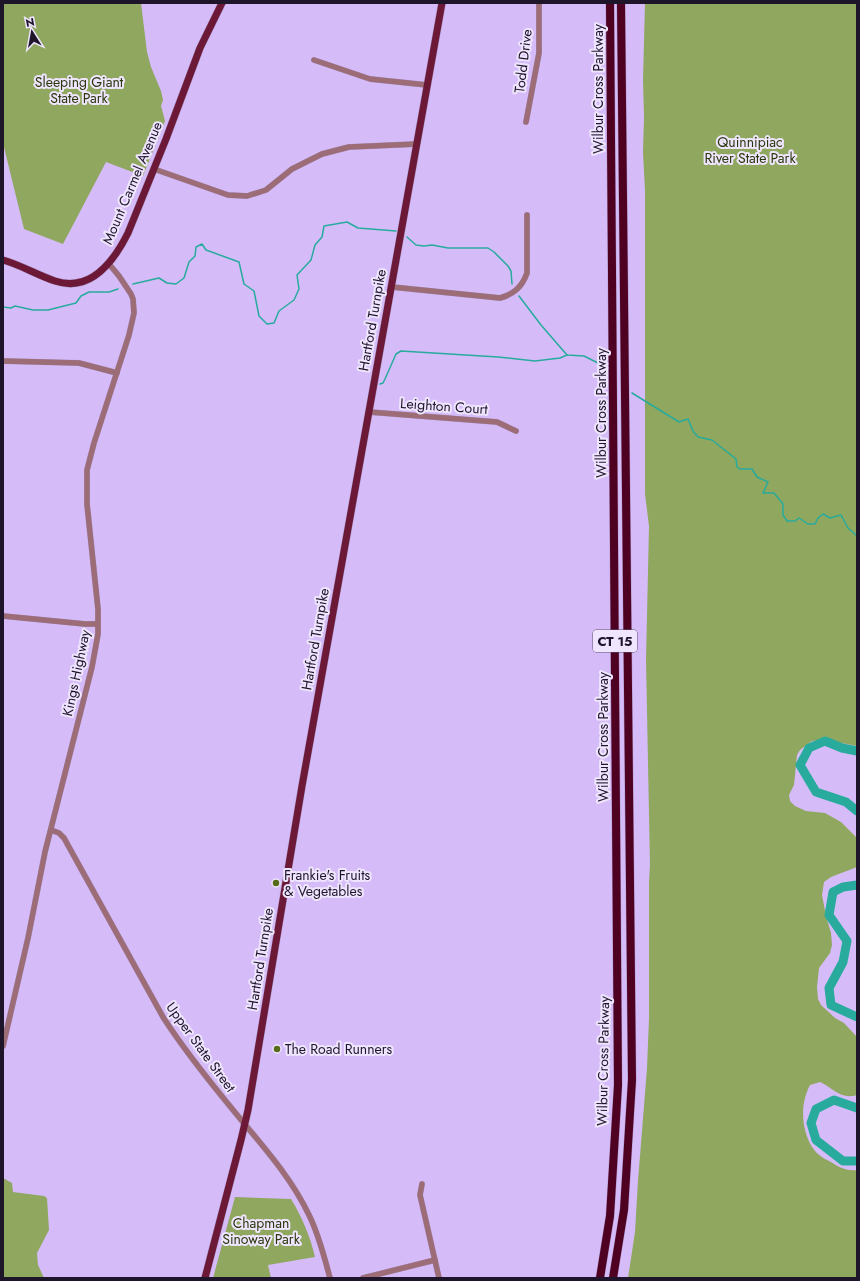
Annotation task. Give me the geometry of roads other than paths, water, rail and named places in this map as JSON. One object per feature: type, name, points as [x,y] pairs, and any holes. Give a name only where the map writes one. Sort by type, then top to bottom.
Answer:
[{"type":"highway","name":"Wilbur Cross Parkway","points":[[600,1278],[610,1216],[618,1085],[610,3]]},
{"type":"highway","name":"Wilbur Cross Parkway","points":[[613,1278],[624,1210],[632,1080],[621,3]]},
{"type":"main road","name":"Mount Carmel Avenue","points":[[3,260],[22,266],[56,281],[70,284],[85,280],[103,270],[109,264],[118,252],[128,233],[200,48],[222,3]]},
{"type":"main road","name":"Hartford Turnpike","points":[[205,1278],[245,1124],[306,763],[442,3]]},
{"type":"street","name":"Todd Drive","points":[[526,122],[538,53],[539,3]]},
{"type":"street","points":[[314,60],[370,79],[427,85]]},
{"type":"street","points":[[154,169],[228,195],[247,196],[266,190],[292,169],[322,154],[349,147],[417,144]]},
{"type":"street","points":[[392,287],[500,298],[509,295],[520,287],[527,273],[527,214]]},
{"type":"street","name":"Kings Highway","points":[[3,1046],[28,938],[42,864],[97,644],[98,595],[87,504],[87,476],[91,453],[132,326],[134,309],[133,300],[128,289],[109,264]]},
{"type":"street","points":[[3,361],[79,363],[117,373]]},
{"type":"street","name":"Leighton Court","points":[[369,412],[497,422],[516,431]]},
{"type":"street","points":[[3,616],[98,624]]},
{"type":"street","name":"Upper State Street","points":[[51,830],[59,833],[64,838],[171,1028],[268,1152],[300,1198],[315,1228],[330,1278]]},
{"type":"street","points":[[422,1184],[420,1195],[439,1278]]},
{"type":"street","points":[[363,1278],[435,1260]]},
{"type":"waterway","points":[[133,284],[159,278],[167,283],[176,284],[184,278],[189,262],[195,256],[196,247],[202,244],[206,250],[239,262],[244,284],[254,291],[259,316],[267,324],[274,323],[279,311],[294,300],[299,289],[297,275],[311,260],[315,245],[322,237],[324,226],[347,222],[358,228],[396,231]]},
{"type":"waterway","points":[[407,237],[416,245],[432,245],[448,248],[488,248],[508,266],[511,271],[512,284]]},
{"type":"waterway","points":[[3,307],[11,308],[15,306],[33,310],[48,310],[76,303],[81,296],[89,292],[109,292],[118,289]]},
{"type":"waterway","points":[[519,296],[541,325],[567,355],[584,356],[602,365]]},
{"type":"waterway","points":[[380,384],[383,383],[396,354],[401,351],[498,357],[535,361],[560,358],[567,355]]},
{"type":"waterway","points":[[632,393],[679,422],[688,419],[693,431],[698,437],[712,440],[736,459],[737,467],[740,469],[752,469],[757,477],[768,482],[763,493],[774,493],[783,504],[783,515],[787,521],[795,521],[799,518],[808,524],[815,524],[818,518],[823,514],[830,518],[841,515],[848,528],[857,536]]},
{"type":"waterway","points":[[857,751],[842,748],[825,741],[809,748],[800,765],[816,792],[846,802],[857,811]]},
{"type":"waterway","points":[[857,885],[843,887],[833,892],[829,915],[847,941],[843,962],[829,988],[831,1005],[857,1017]]},
{"type":"waterway","points":[[857,1108],[834,1100],[816,1109],[811,1123],[816,1140],[843,1161],[857,1161]]},
{"type":"place","name":"Frankie's Fruits & Vegetables","points":[[276,883]]},
{"type":"place","name":"The Road Runners","points":[[277,1049]]},
{"type":"park label","name":"Sleeping Giant State Park","points":[[79,90]]},
{"type":"park label","name":"Quinnipiac River State Park","points":[[750,150]]},
{"type":"park label","name":"Chapman Sinoway Park","points":[[261,1232]]}]
